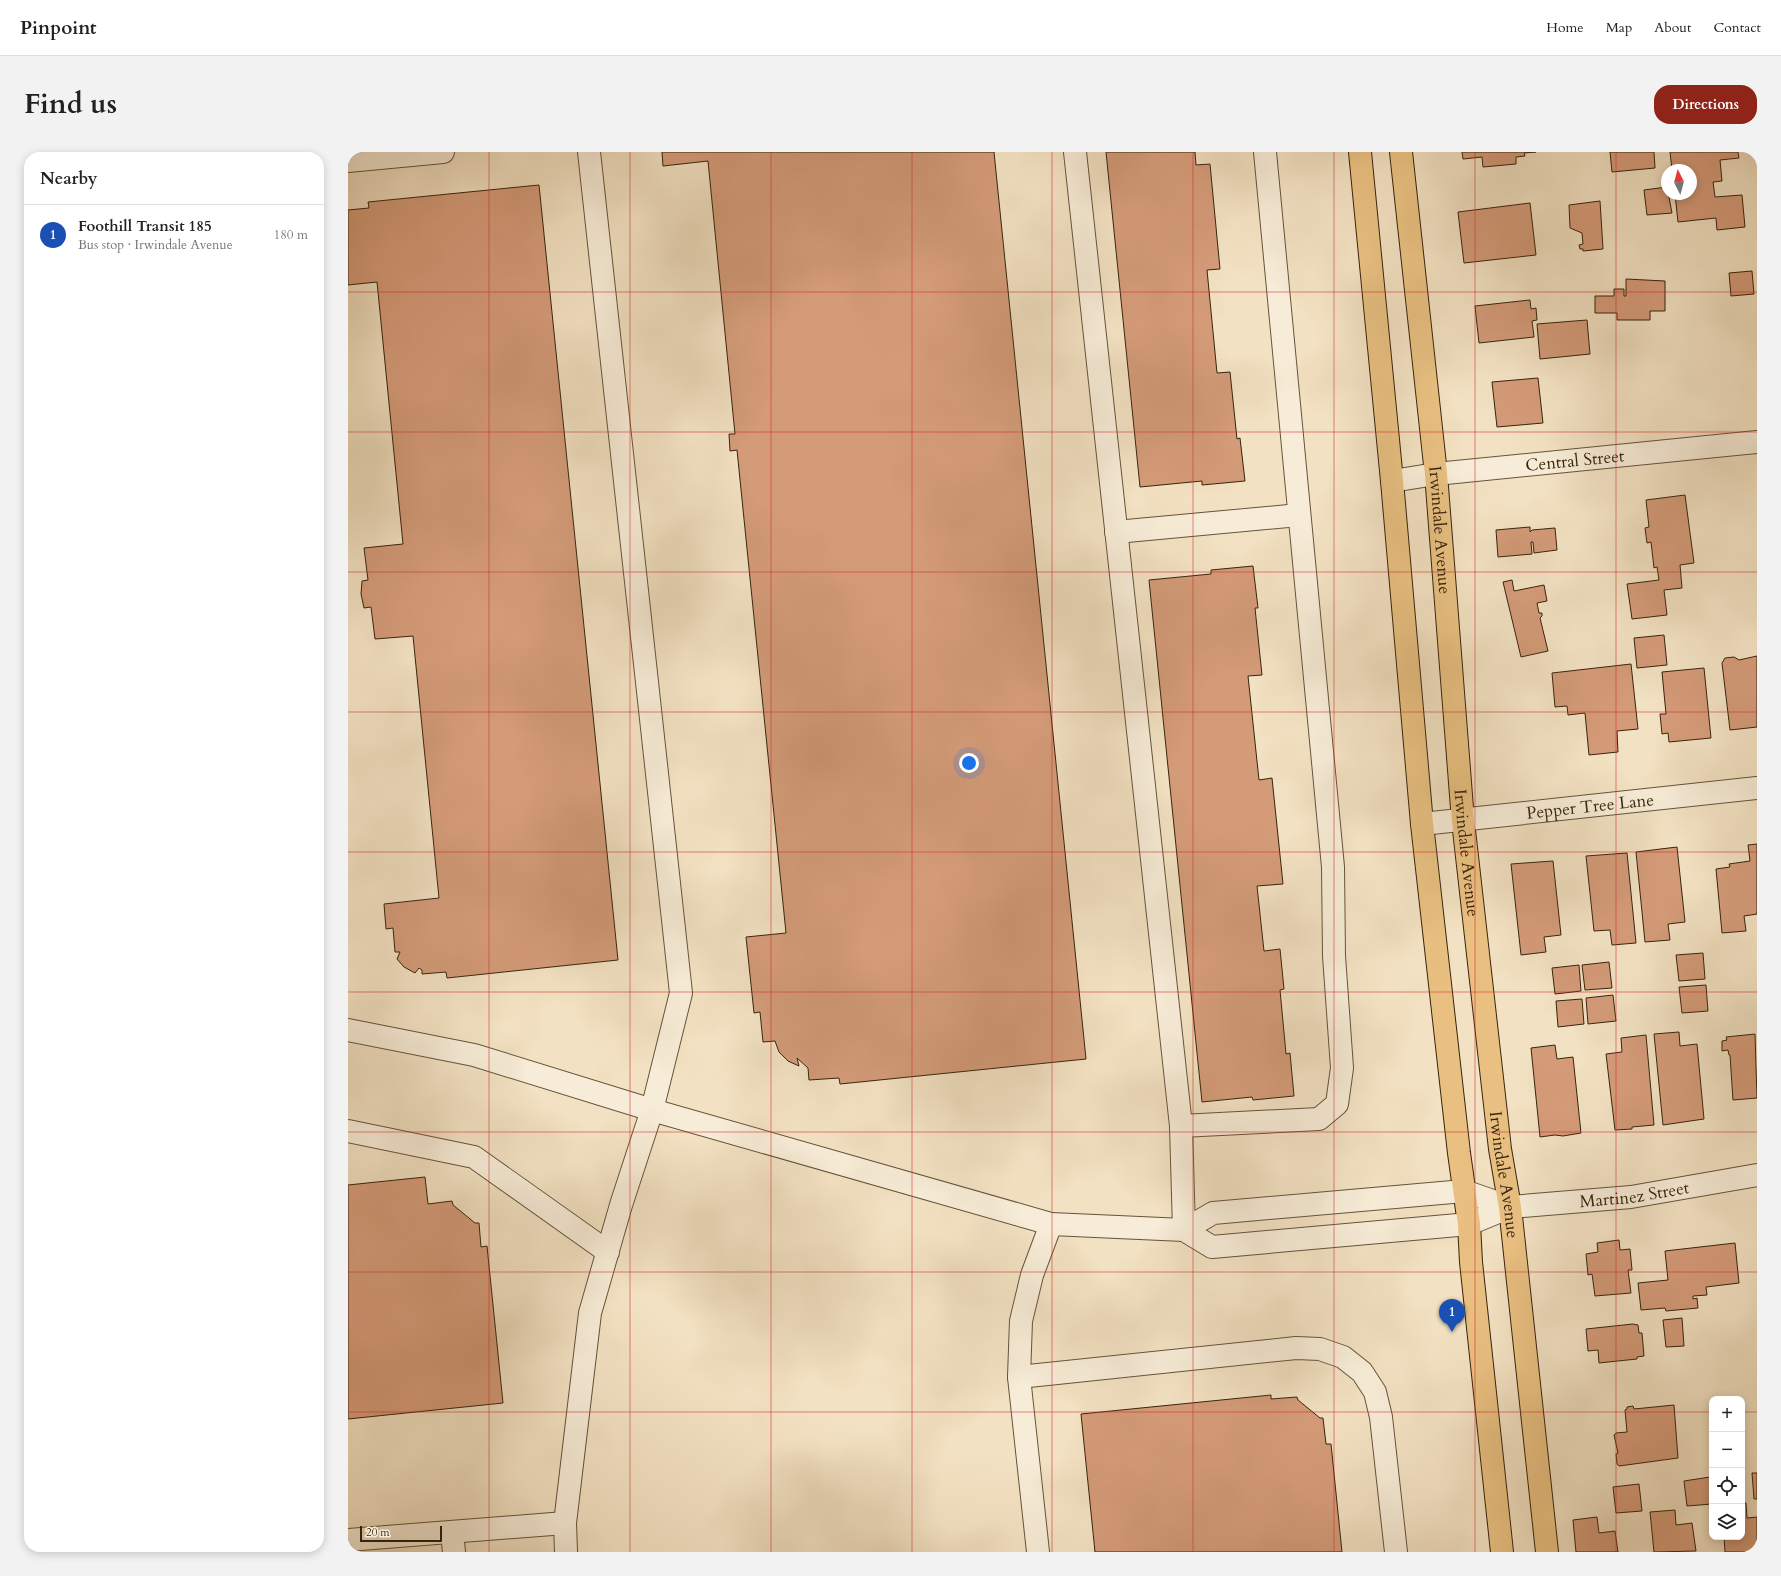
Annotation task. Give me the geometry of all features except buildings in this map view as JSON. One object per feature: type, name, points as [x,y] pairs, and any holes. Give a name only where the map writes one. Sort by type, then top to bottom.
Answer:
[{"type":"main road","points":[[1360,152],[1392,481],[1422,824],[1469,1224],[1471,1262],[1502,1552]]},
{"type":"main road","name":"Irwindale Avenue","points":[[1401,152],[1436,474],[1463,821],[1500,1149],[1510,1207],[1548,1552]]},
{"type":"street","points":[[348,161],[443,152]]},
{"type":"street","points":[[566,1552],[565,1523],[590,1313],[652,1110],[681,993],[589,152]]},
{"type":"street","points":[[1074,152],[1182,1126],[1184,1230]]},
{"type":"street","points":[[1182,1126],[1319,1119],[1337,1104],[1342,1068],[1334,956],[1333,866],[1264,152]]},
{"type":"street","name":"Central Street","points":[[1392,481],[1436,474],[1757,442]]},
{"type":"street","points":[[1116,532],[1299,515]]},
{"type":"street","name":"Pepper Tree Lane","points":[[1422,824],[1463,821],[1757,788]]},
{"type":"street","points":[[348,1030],[474,1054],[652,1110],[1051,1224],[1184,1230],[1212,1247],[1469,1224],[1510,1207]]},
{"type":"street","points":[[348,1131],[474,1157],[608,1252]]},
{"type":"street","name":"Martinez Street","points":[[1510,1207],[1631,1197],[1757,1175]]},
{"type":"street","points":[[1184,1230],[1213,1213],[1464,1191],[1510,1207]]},
{"type":"street","points":[[1038,1552],[1019,1377],[1021,1321],[1032,1276],[1051,1224]]},
{"type":"street","points":[[1019,1377],[1296,1348],[1320,1349],[1343,1357],[1362,1372],[1375,1392],[1381,1417],[1396,1552]]},
{"type":"street","points":[[348,1540],[453,1542],[565,1523]]},
{"type":"place","name":"Foothill Transit 185","points":[[1452,1332]]}]
